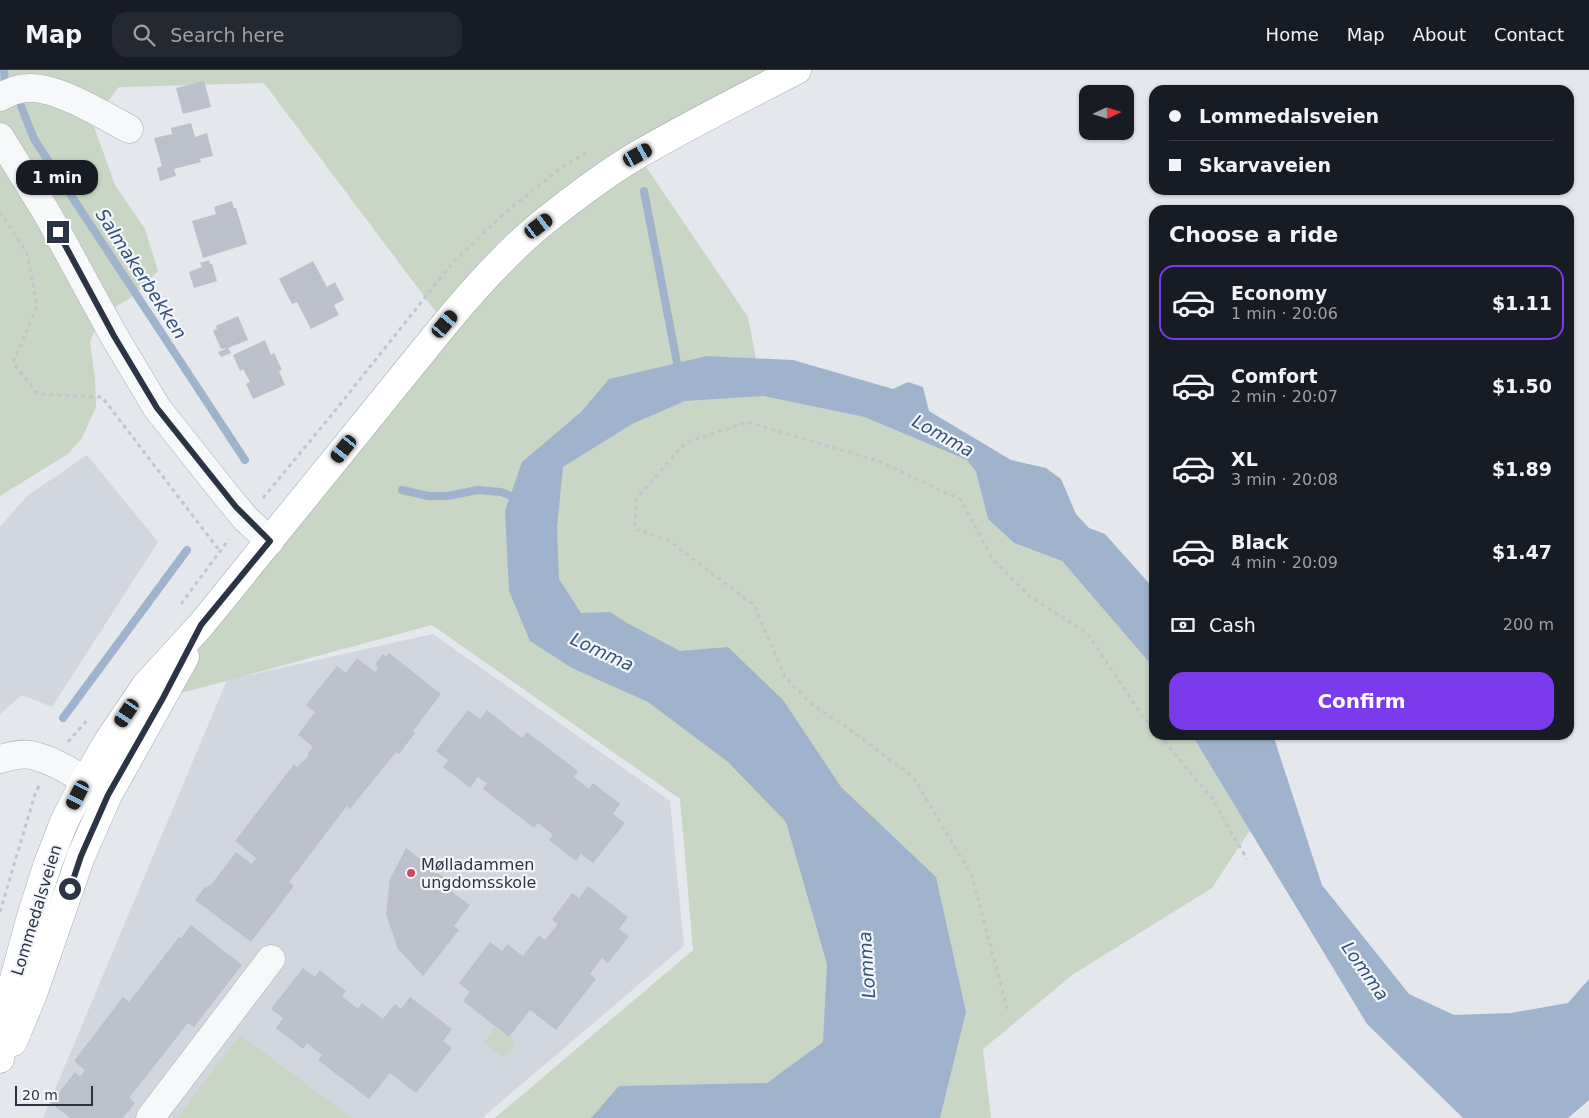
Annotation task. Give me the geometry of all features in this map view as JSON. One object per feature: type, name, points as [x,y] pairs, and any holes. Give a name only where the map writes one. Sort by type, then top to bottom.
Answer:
[{"type":"main road","name":"Lommedalsveien","points":[[0,1059],[11,990],[47,866],[64,822],[108,741],[146,685],[201,625],[479,284],[539,226],[589,188],[638,155],[797,70]]},
{"type":"main road","name":"Lommedalsveien","points":[[0,1073],[33,994],[81,856],[108,795],[163,698],[201,625]]},
{"type":"street","points":[[0,97],[15,90],[32,87],[69,98],[129,129]]},
{"type":"street","points":[[0,137],[48,215],[114,336],[157,408],[236,507],[270,541]]},
{"type":"street","points":[[0,759],[15,755],[31,755],[50,762],[108,795]]},
{"type":"street","points":[[150,1118],[271,959]]},
{"type":"path","points":[[0,212],[27,253],[37,306],[13,363],[38,394],[102,397],[219,550]]},
{"type":"path","points":[[1006,1008],[972,876],[914,778],[848,728],[811,704],[785,676],[754,605],[668,540],[636,529],[636,499],[685,443],[747,422],[879,460],[961,500],[992,558],[1029,596],[1088,633],[1149,723]]},
{"type":"path","points":[[1162,740],[1211,797],[1247,859]]},
{"type":"shaded area","points":[[87,455],[158,542],[52,707],[22,695],[0,714],[0,527],[27,496]]},
{"type":"shaded area","name":"Mølladammen ungdomsskole","points":[[433,634],[670,801],[684,946],[482,1118],[43,1118],[227,680]]},
{"type":"green space","points":[[0,70],[795,70],[638,155],[748,317],[763,396],[864,417],[967,460],[976,472],[988,519],[1014,543],[1062,561],[1148,661],[1149,740],[1195,740],[1250,830],[1212,888],[1072,975],[983,1049],[991,1118],[495,1118],[693,950],[680,799],[432,625],[163,698],[264,548],[445,324],[264,83],[119,87],[92,121],[115,185],[145,229],[158,271],[132,297],[100,316],[90,342],[95,378],[96,407],[82,438],[68,454],[0,496]]},
{"type":"green space","points":[[495,1027],[516,1042],[505,1058],[484,1043]]},
{"type":"green space","points":[[240,1035],[352,1118],[177,1118]]},
{"type":"water","name":"Lomma","points":[[707,356],[793,360],[893,389],[908,382],[923,387],[929,411],[1011,460],[1046,468],[1061,479],[1076,514],[1089,528],[1105,534],[1149,583],[1149,663],[1062,561],[1014,543],[988,519],[976,472],[967,460],[864,417],[763,396],[685,401],[632,424],[563,467],[557,527],[559,579],[581,613],[610,612],[680,651],[728,647],[783,700],[841,787],[936,877],[966,1012],[940,1118],[591,1118],[619,1086],[767,1083],[823,1042],[827,964],[786,822],[728,762],[648,702],[572,668],[530,641],[509,591],[505,511],[522,462],[581,412],[609,379]]},
{"type":"water","name":"Lomma","points":[[1195,740],[1275,740],[1322,885],[1409,994],[1454,1015],[1511,1013],[1568,1003],[1589,979],[1589,1100],[1568,1118],[1463,1118],[1367,1024]]},
{"type":"building","points":[[204,81],[211,107],[183,114],[176,88]]},
{"type":"building","points":[[191,123],[195,137],[207,133],[213,156],[200,159],[201,162],[174,169],[176,176],[160,181],[157,168],[162,166],[154,138],[172,134],[171,128]]},
{"type":"building","points":[[232,201],[247,244],[203,258],[192,221],[216,214],[214,207]]},
{"type":"building","points":[[209,260],[217,281],[194,288],[189,272],[202,267],[200,263]]},
{"type":"building","points":[[313,261],[327,287],[335,282],[344,300],[334,305],[339,315],[311,329],[297,302],[292,304],[279,279]]},
{"type":"building","points":[[238,316],[248,340],[228,348],[231,353],[221,357],[218,352],[226,349],[221,349],[213,331],[217,329],[216,326]]},
{"type":"building","points":[[265,340],[271,355],[274,353],[282,370],[279,371],[285,385],[253,399],[246,384],[250,382],[243,369],[240,371],[233,355]]},
{"type":"building","points":[[389,653],[441,694],[413,731],[415,733],[399,754],[396,752],[350,809],[347,806],[289,882],[294,886],[251,942],[195,900],[205,887],[210,886],[236,852],[252,864],[256,858],[235,841],[294,764],[297,767],[309,755],[308,753],[313,747],[298,735],[315,712],[306,705],[337,666],[346,673],[357,658],[375,672],[378,667],[375,664],[383,654],[386,657]]},
{"type":"building","points":[[468,710],[480,719],[487,710],[522,738],[527,732],[578,771],[574,777],[589,789],[593,783],[620,804],[613,814],[625,823],[593,863],[581,854],[576,861],[549,840],[553,835],[538,823],[534,828],[483,789],[487,783],[478,777],[470,788],[443,767],[448,760],[436,751]]},
{"type":"building","points":[[406,848],[452,884],[448,889],[470,905],[454,926],[459,930],[423,976],[398,949],[386,914],[390,879]]},
{"type":"building","points":[[588,886],[628,917],[619,929],[629,936],[608,963],[602,958],[590,974],[596,979],[556,1030],[530,1010],[509,1037],[463,1001],[470,992],[459,983],[490,942],[502,951],[507,944],[523,956],[539,935],[545,940],[558,924],[552,920],[572,893],[579,898]]},
{"type":"building","points":[[191,925],[242,965],[194,1027],[188,1023],[129,1098],[135,1103],[123,1118],[70,1118],[51,1103],[75,1072],[80,1077],[85,1070],[74,1061],[123,997],[129,1002],[179,937],[181,938]]},
{"type":"building","points":[[303,968],[315,977],[320,970],[346,991],[342,996],[358,1009],[362,1003],[383,1019],[395,1004],[401,1009],[410,997],[452,1029],[443,1041],[452,1048],[416,1093],[390,1073],[369,1099],[318,1060],[322,1055],[307,1043],[303,1049],[276,1028],[283,1018],[271,1009]]},
{"type":"waterway","points":[[4,70],[5,83]]},
{"type":"waterway","name":"Salmakerbekken","points":[[19,101],[34,139],[245,460]]},
{"type":"waterway","points":[[644,191],[679,373]]},
{"type":"waterway","name":"Salmakerbekken","points":[[402,490],[428,496],[448,496],[477,490],[501,492],[519,499]]},
{"type":"waterway","points":[[63,718],[187,550]]},
{"type":"place","name":"Mølladammen ungdomsskole","points":[[411,873]]},
{"type":"route","points":[[58,232],[114,336],[157,408],[236,507],[270,541],[201,625],[163,698],[108,795],[81,856],[70,889]]}]
